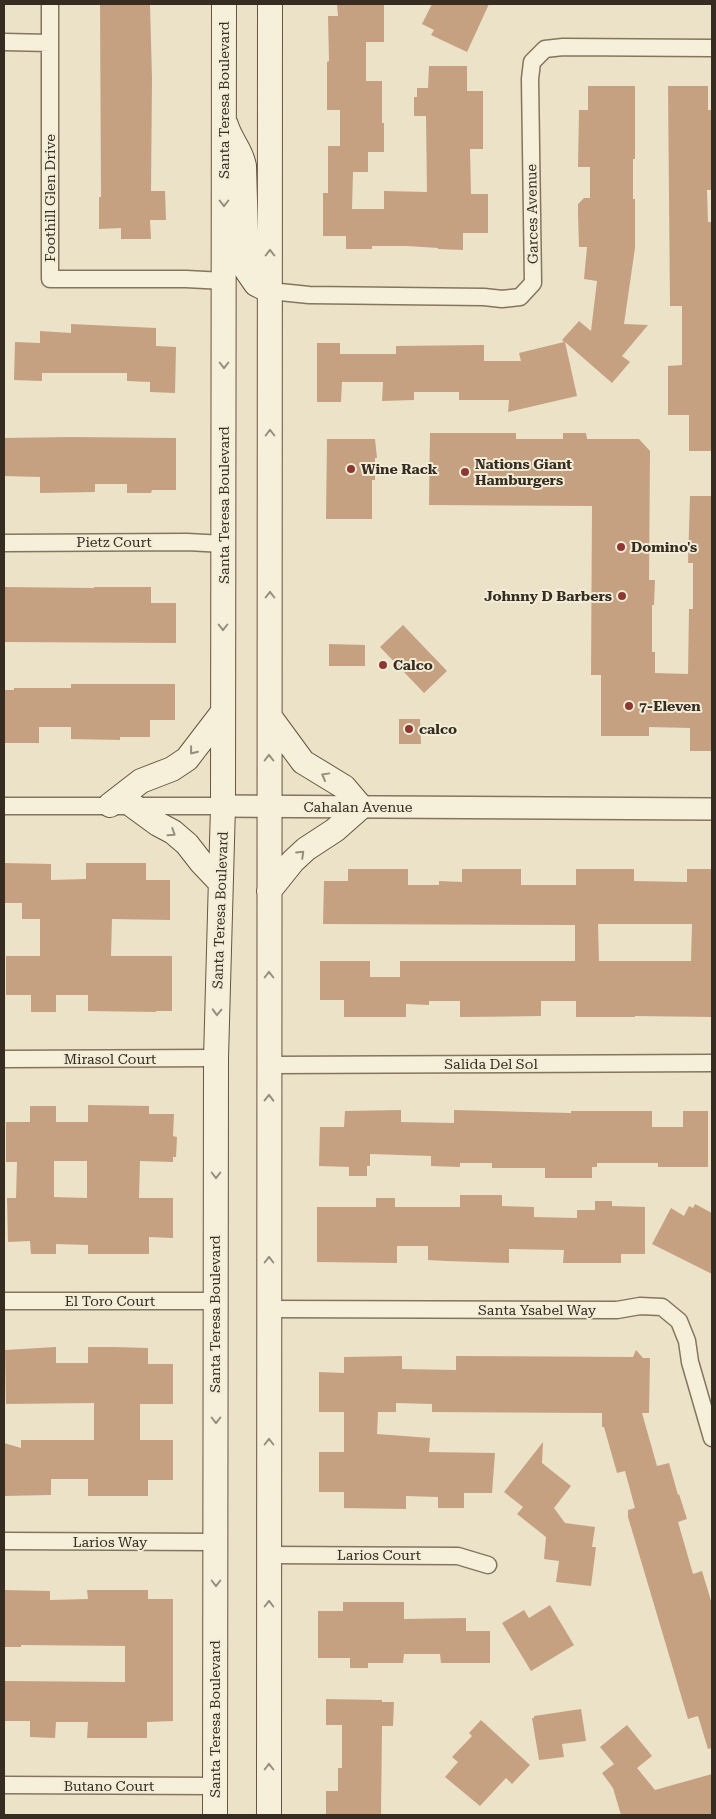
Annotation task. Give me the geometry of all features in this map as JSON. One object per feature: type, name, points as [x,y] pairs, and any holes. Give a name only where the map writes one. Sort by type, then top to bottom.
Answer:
[{"type":"main road","name":"Santa Teresa Boulevard","points":[[215,1815],[216,1058],[223,806],[224,4]]},
{"type":"main road","points":[[269,1815],[270,4]]},
{"type":"main road","points":[[224,119],[230,139],[242,156],[244,166],[247,271],[256,284],[270,291]]},
{"type":"main road","points":[[220,882],[187,844],[173,832],[121,805],[141,781],[172,769],[187,759],[223,712]]},
{"type":"main road","points":[[269,891],[306,849],[335,830],[361,807],[344,787],[303,762],[270,718]]},
{"type":"street","name":"Foothill Glen Drive","points":[[50,4],[50,279],[186,279],[224,281]]},
{"type":"street","points":[[4,42],[50,43]]},
{"type":"street","name":"Garces Avenue","points":[[270,291],[309,295],[484,297],[502,299],[520,297],[533,283],[530,79],[532,62],[545,49],[563,47],[712,48]]},
{"type":"street","name":"Pietz Court","points":[[4,543],[187,542],[224,544]]},
{"type":"street","name":"Cahalan Avenue","points":[[4,806],[712,809]]},
{"type":"street","name":"Mirasol Court","points":[[4,1059],[216,1058]]},
{"type":"street","name":"Salida Del Sol","points":[[270,1065],[712,1063]]},
{"type":"street","name":"El Toro Court","points":[[4,1301],[215,1301]]},
{"type":"street","name":"Santa Ysabel Way","points":[[269,1309],[617,1310],[640,1306],[662,1308],[679,1321],[687,1341],[690,1362],[712,1438]]},
{"type":"street","name":"Larios Way","points":[[4,1541],[216,1542]]},
{"type":"street","name":"Larios Court","points":[[269,1555],[458,1556],[488,1565]]},
{"type":"street","name":"Butano Court","points":[[4,1785],[215,1786]]},
{"type":"building","points":[[100,4],[150,4],[152,79],[151,191],[165,191],[166,220],[150,220],[151,239],[121,239],[121,228],[99,229],[99,197],[101,197]]},
{"type":"building","points":[[337,4],[384,4],[384,42],[366,42],[366,81],[382,81],[384,152],[368,152],[368,172],[353,172],[352,209],[384,209],[384,191],[427,192],[426,116],[414,116],[414,97],[417,97],[417,88],[428,88],[429,66],[467,66],[467,91],[483,91],[483,149],[470,149],[471,194],[488,194],[488,233],[463,233],[463,250],[407,246],[372,246],[372,249],[346,249],[346,236],[323,236],[323,193],[328,193],[328,146],[340,146],[340,110],[327,110],[328,16],[338,16]]},
{"type":"building","points":[[432,4],[489,4],[467,52],[431,35],[434,30],[422,24]]},
{"type":"building","points":[[588,86],[635,86],[633,199],[635,199],[635,248],[624,324],[648,325],[622,356],[630,362],[612,383],[565,342],[577,396],[508,412],[509,400],[459,400],[459,392],[414,392],[414,400],[382,401],[383,382],[342,382],[341,402],[317,402],[317,343],[340,343],[340,354],[396,354],[396,346],[484,345],[484,361],[521,361],[519,353],[564,342],[562,340],[579,321],[591,331],[597,281],[584,279],[587,247],[579,247],[578,214],[578,204],[584,198],[590,198],[590,167],[578,167],[579,110],[588,110]]},
{"type":"building","points":[[668,86],[708,86],[708,110],[712,110],[712,190],[707,190],[708,222],[712,222],[712,451],[689,451],[689,415],[668,415],[668,366],[682,365],[682,306],[670,306]]},
{"type":"building","points":[[71,324],[156,328],[156,346],[176,347],[175,393],[150,392],[150,382],[127,381],[127,373],[42,373],[42,381],[14,380],[15,342],[40,343],[40,331],[71,333]]},
{"type":"building","points":[[430,433],[516,433],[516,439],[563,439],[563,433],[586,433],[587,439],[639,439],[650,451],[649,580],[655,580],[654,605],[652,605],[652,652],[655,652],[655,673],[688,674],[689,609],[693,609],[693,563],[688,563],[690,496],[712,496],[712,751],[690,751],[690,728],[649,727],[649,736],[601,736],[601,675],[591,675],[592,506],[429,505]]},
{"type":"building","points":[[4,438],[176,438],[176,490],[127,493],[127,484],[95,484],[95,492],[40,493],[40,477],[4,476]]},
{"type":"building","name":"Wine Rack","points":[[327,439],[375,439],[377,458],[375,458],[375,480],[372,480],[372,519],[326,519]]},
{"type":"building","points":[[4,587],[151,587],[151,603],[176,603],[176,643],[4,642]]},
{"type":"building","points":[[403,625],[447,671],[424,693],[380,647]]},
{"type":"building","points":[[329,644],[365,645],[365,666],[329,666]]},
{"type":"building","points":[[71,684],[175,684],[175,720],[150,720],[150,737],[120,737],[120,740],[71,739],[71,727],[39,727],[39,743],[4,743],[4,690],[14,690],[14,688],[71,688]]},
{"type":"building","points":[[399,719],[420,719],[421,744],[399,744]]},
{"type":"building","points":[[4,863],[51,864],[51,880],[86,879],[86,863],[146,863],[146,880],[170,880],[170,920],[112,919],[111,956],[172,956],[172,1011],[88,1011],[88,995],[56,995],[56,1012],[31,1012],[31,995],[6,995],[6,956],[40,956],[40,919],[22,919],[22,903],[4,903]]},
{"type":"building","points":[[348,869],[408,869],[408,885],[439,885],[439,881],[462,882],[462,869],[521,869],[521,885],[576,885],[576,869],[634,869],[634,881],[687,882],[687,869],[712,869],[712,1017],[576,1017],[576,1001],[541,1001],[541,1016],[460,1017],[460,1001],[429,1001],[429,1005],[406,1004],[406,1017],[344,1017],[344,1000],[320,1000],[320,961],[370,961],[370,977],[400,977],[400,961],[575,961],[575,925],[323,924],[324,881],[348,881]],"holes":[[[598,924],[692,924],[691,961],[599,961]]]},
{"type":"building","points":[[88,1105],[149,1106],[149,1114],[174,1114],[173,1136],[177,1137],[176,1157],[173,1157],[173,1162],[140,1161],[139,1198],[173,1198],[173,1238],[149,1237],[149,1254],[88,1254],[88,1245],[56,1244],[56,1254],[31,1254],[30,1241],[8,1242],[7,1198],[16,1198],[17,1162],[6,1162],[6,1122],[30,1122],[30,1106],[56,1106],[56,1122],[88,1122]],"holes":[[[54,1161],[87,1161],[87,1198],[54,1197]]]},
{"type":"building","points":[[401,1110],[401,1122],[454,1123],[454,1110],[571,1113],[571,1111],[652,1111],[652,1127],[683,1127],[683,1111],[708,1111],[708,1167],[658,1167],[658,1163],[597,1163],[597,1167],[592,1167],[592,1178],[545,1178],[545,1168],[492,1168],[492,1163],[460,1163],[460,1167],[431,1166],[431,1156],[370,1154],[370,1166],[367,1166],[367,1176],[349,1176],[349,1167],[319,1166],[320,1127],[344,1127],[345,1111]]},
{"type":"building","points":[[460,1195],[502,1195],[502,1206],[534,1207],[534,1217],[577,1218],[577,1210],[595,1210],[595,1201],[612,1201],[612,1206],[645,1207],[645,1254],[621,1254],[621,1263],[563,1263],[564,1250],[509,1249],[509,1263],[446,1261],[428,1260],[428,1246],[397,1246],[397,1263],[317,1262],[317,1207],[376,1207],[376,1198],[395,1198],[395,1207],[460,1207]]},
{"type":"building","points":[[695,1204],[712,1213],[712,1274],[652,1244],[671,1208],[684,1216],[689,1206],[693,1208]]},
{"type":"building","points":[[56,1347],[56,1363],[88,1363],[88,1347],[113,1347],[148,1348],[148,1364],[173,1364],[173,1404],[140,1404],[140,1440],[173,1440],[173,1480],[148,1480],[148,1496],[88,1496],[88,1479],[51,1479],[51,1495],[4,1496],[4,1443],[21,1448],[21,1440],[94,1440],[94,1403],[6,1404],[5,1350]]},
{"type":"building","points":[[636,1350],[643,1358],[650,1358],[649,1413],[642,1413],[657,1466],[669,1463],[687,1519],[678,1522],[693,1574],[702,1571],[712,1604],[712,1748],[708,1749],[698,1716],[688,1719],[628,1517],[628,1510],[635,1508],[625,1471],[617,1473],[604,1427],[602,1427],[602,1413],[432,1412],[432,1404],[396,1403],[396,1412],[378,1412],[377,1434],[430,1438],[429,1452],[495,1453],[492,1493],[464,1493],[464,1508],[438,1508],[438,1497],[406,1496],[406,1509],[344,1508],[344,1492],[319,1492],[319,1452],[344,1452],[344,1412],[319,1412],[319,1372],[344,1373],[344,1357],[402,1356],[402,1369],[456,1370],[456,1356],[633,1357]]},
{"type":"building","points":[[543,1442],[542,1463],[571,1486],[554,1508],[565,1523],[595,1527],[592,1547],[596,1547],[591,1586],[556,1582],[559,1561],[544,1559],[546,1537],[517,1514],[523,1507],[504,1492]]},
{"type":"building","points":[[4,1590],[50,1591],[50,1600],[88,1599],[87,1590],[148,1590],[148,1599],[173,1599],[173,1721],[147,1722],[147,1738],[87,1738],[88,1722],[56,1722],[55,1738],[30,1737],[30,1721],[5,1721],[5,1681],[125,1682],[125,1646],[21,1645],[21,1647],[4,1647]]},
{"type":"building","points":[[343,1602],[404,1602],[404,1619],[466,1618],[466,1631],[490,1631],[490,1663],[441,1663],[440,1654],[404,1654],[403,1663],[368,1663],[368,1668],[350,1668],[350,1658],[318,1658],[318,1611],[343,1611]]},
{"type":"building","points":[[550,1605],[574,1645],[531,1671],[502,1623],[524,1610],[529,1618]]},
{"type":"building","points":[[326,1699],[394,1702],[393,1726],[382,1726],[381,1815],[326,1815],[326,1791],[338,1791],[338,1768],[342,1768],[342,1725],[326,1725]]},
{"type":"building","points":[[581,1709],[586,1741],[562,1744],[564,1757],[539,1760],[532,1718],[534,1716]]},
{"type":"building","points":[[481,1720],[530,1765],[512,1784],[506,1778],[480,1806],[445,1777],[458,1762],[452,1757],[472,1736],[469,1733]]},
{"type":"building","points":[[627,1725],[652,1756],[637,1768],[655,1790],[712,1774],[712,1815],[621,1815],[613,1788],[602,1773],[614,1764],[600,1747]]},
{"type":"place","name":"Wine Rack","points":[[351,469]]},
{"type":"place","name":"Nations Giant Hamburgers","points":[[465,472]]},
{"type":"place","name":"Domino's","points":[[621,547]]},
{"type":"place","name":"Johnny D Barbers","points":[[622,596]]},
{"type":"place","name":"Calco","points":[[383,665]]},
{"type":"place","name":"7-Eleven","points":[[629,706]]},
{"type":"place","name":"calco","points":[[409,729]]}]
